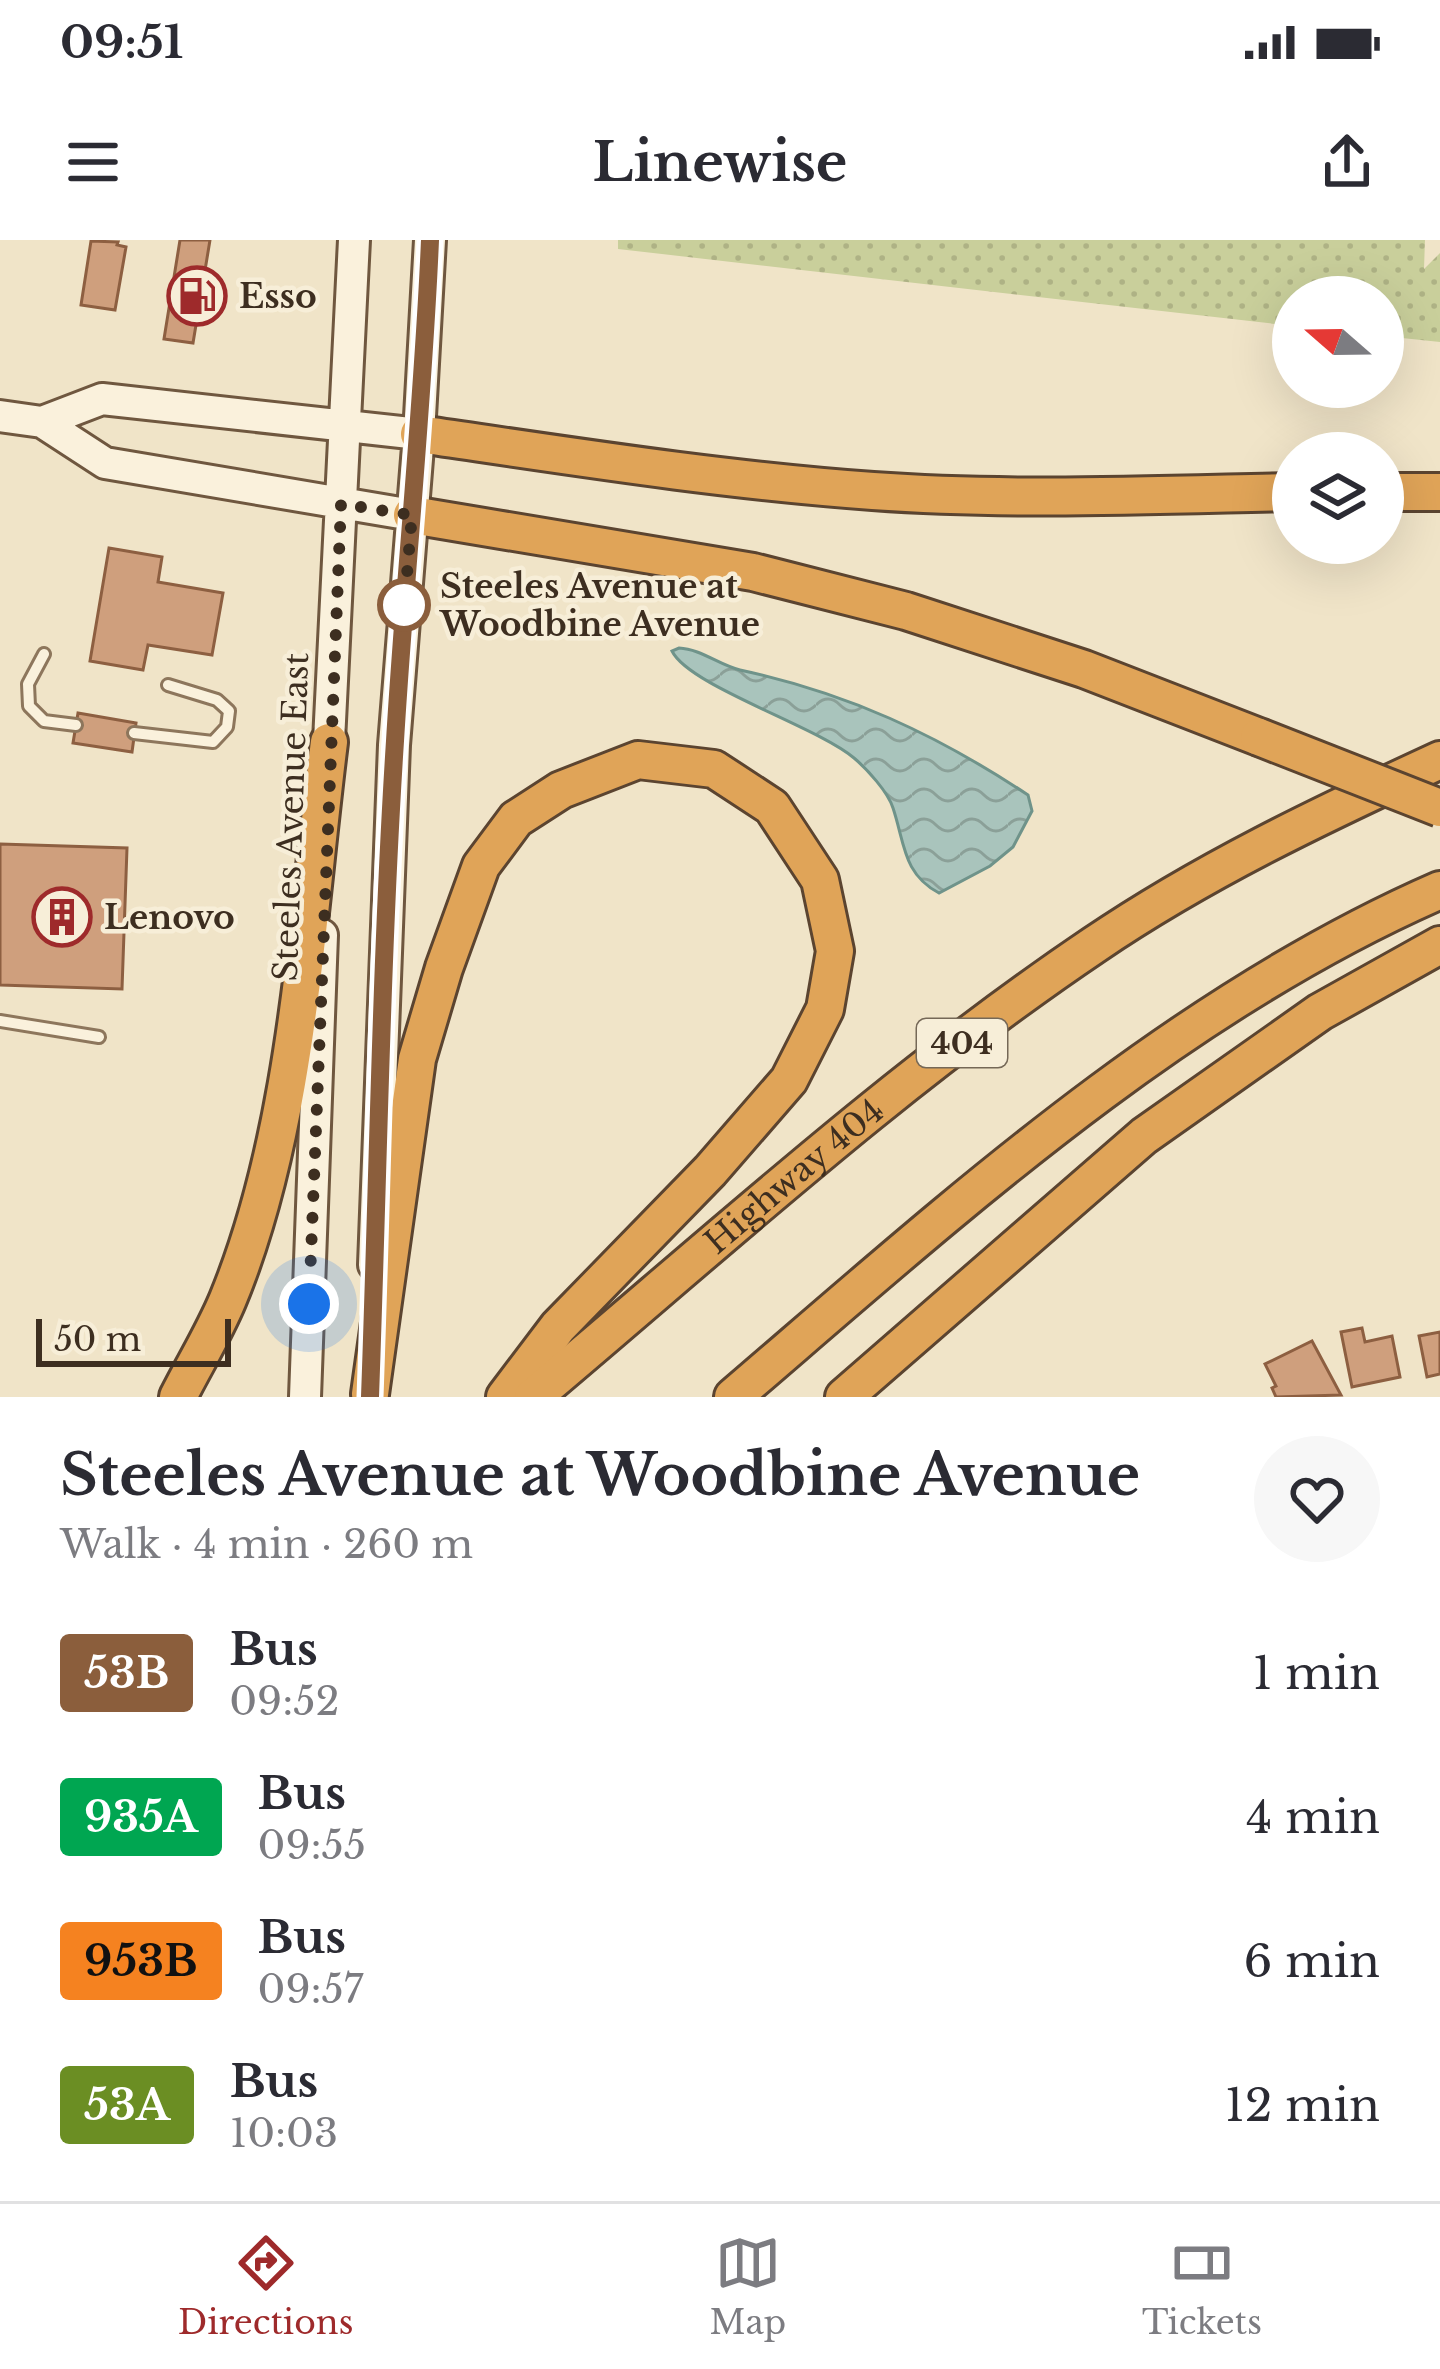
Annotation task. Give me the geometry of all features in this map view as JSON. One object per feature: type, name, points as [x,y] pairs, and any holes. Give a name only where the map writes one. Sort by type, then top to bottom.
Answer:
[{"type":"highway","points":[[419,434],[686,472],[873,491],[1002,496],[1272,492]]},
{"type":"highway","points":[[1404,492],[1440,492]]},
{"type":"highway","points":[[412,515],[753,572],[906,610],[1084,670],[1440,808]]},
{"type":"highway","points":[[178,1397],[227,1300],[268,1172],[285,1098],[329,742]]},
{"type":"highway","points":[[370,1396],[417,1059],[481,866],[516,819],[561,790],[638,760],[714,769],[772,807],[820,880],[835,951],[826,1009],[789,1080],[710,1171],[559,1327],[505,1397]]},
{"type":"highway","name":"Highway 404","points":[[532,1397],[900,1088],[1095,944],[1280,833],[1440,760]]},
{"type":"highway","points":[[734,1397],[1050,1129],[1214,1015],[1387,914],[1440,890]]},
{"type":"highway","points":[[844,1397],[1144,1136],[1320,1012],[1440,945]]},
{"type":"main road","name":"Steeles Avenue East","points":[[305,1397],[329,742],[354,240]]},
{"type":"main road","points":[[370,1396],[389,863],[430,240]]},
{"type":"main road","points":[[42,422],[102,399],[419,434]]},
{"type":"main road","points":[[0,416],[42,422],[105,463],[412,515]]},
{"type":"lane","points":[[44,654],[28,684],[28,706],[44,721],[76,725]]},
{"type":"lane","points":[[134,733],[213,742],[227,727],[229,711],[217,700],[168,686]]},
{"type":"lane","points":[[0,1021],[99,1037]]},
{"type":"green space","points":[[618,240],[1425,240],[1424,269],[1440,253],[1440,342],[1404,338],[1404,276],[1272,276],[1272,324],[618,249]]},
{"type":"water","points":[[679,648],[890,718],[1028,795],[1032,811],[1013,847],[990,866],[939,893],[918,877],[890,802],[859,763],[812,733],[702,678],[672,651]]},
{"type":"building","points":[[180,240],[210,240],[193,343],[164,339]]},
{"type":"building","points":[[91,241],[126,247],[115,310],[81,305]]},
{"type":"building","points":[[109,548],[162,557],[158,582],[223,593],[212,655],[148,645],[143,670],[90,661]]},
{"type":"building","points":[[78,713],[136,723],[132,752],[73,743]]},
{"type":"building","name":"Lenovo","points":[[0,844],[127,848],[122,989],[0,985]]},
{"type":"building","points":[[1362,1328],[1365,1342],[1392,1336],[1400,1377],[1352,1387],[1341,1332]]},
{"type":"building","points":[[1440,1332],[1440,1374],[1427,1377],[1419,1336]]},
{"type":"building","points":[[1312,1341],[1341,1395],[1276,1397],[1265,1364]]},
{"type":"bus line","name":"53B","points":[[370,1397],[394,745],[430,240]]},
{"type":"place","name":"Esso","points":[[197,296]]},
{"type":"place","name":"Steeles Avenue at Woodbine Avenue","points":[[404,605]]},
{"type":"place","name":"Lenovo","points":[[62,917]]},
{"type":"route","points":[[309,1304],[341,504],[412,515],[403,622],[404,605]]}]
